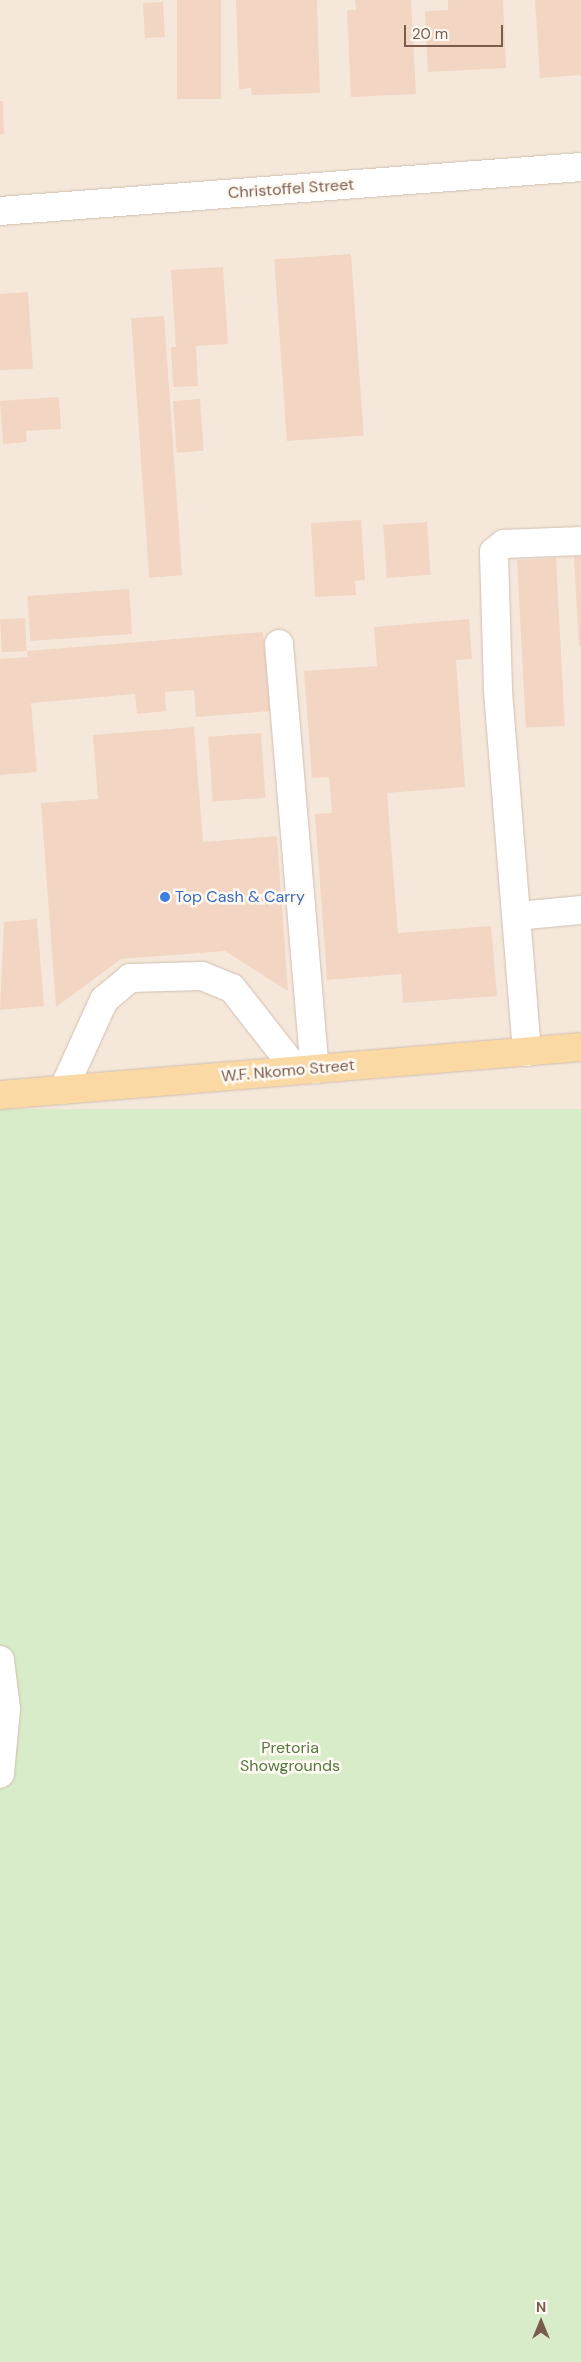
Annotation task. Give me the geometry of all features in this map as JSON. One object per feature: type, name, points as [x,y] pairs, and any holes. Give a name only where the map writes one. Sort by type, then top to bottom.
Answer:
[{"type":"main road","name":"W.F. Nkomo Street","points":[[0,1095],[579,1048]]},
{"type":"street","name":"Christoffel Street","points":[[0,212],[581,167]]},
{"type":"street","points":[[527,1052],[498,689],[494,552],[504,544],[581,540]]},
{"type":"street","points":[[279,644],[306,1070]]},
{"type":"street","points":[[517,916],[581,910]]},
{"type":"street","points":[[63,1090],[104,1000],[130,978],[202,976],[232,988],[306,1070]]},
{"type":"street","points":[[0,1660],[6,1710],[0,1774]]},
{"type":"shaded area","points":[[0,0],[581,0],[581,1139],[0,1139]]},
{"type":"green space","name":"Pretoria Showgrounds","points":[[0,1109],[581,1109],[581,2362],[0,2362]]},
{"type":"building","points":[[177,0],[221,0],[221,99],[177,99]]},
{"type":"building","points":[[236,0],[317,0],[320,93],[252,95],[251,88],[239,89]]},
{"type":"building","points":[[355,0],[411,0],[416,94],[351,97],[347,10],[356,10]]},
{"type":"building","points":[[448,0],[503,0],[506,68],[428,72],[425,11],[448,10]]},
{"type":"building","points":[[535,0],[581,0],[581,75],[540,78]]},
{"type":"building","points":[[163,2],[165,37],[145,38],[143,3]]},
{"type":"building","points":[[0,101],[3,101],[4,134],[0,134]]},
{"type":"building","points":[[351,254],[364,436],[287,441],[274,259]]},
{"type":"building","points":[[223,267],[228,344],[196,346],[198,386],[173,387],[171,347],[176,347],[171,270]]},
{"type":"building","points":[[28,292],[33,369],[0,370],[0,294]]},
{"type":"building","points":[[164,316],[182,575],[149,578],[131,318]]},
{"type":"building","points":[[59,397],[61,429],[26,431],[27,442],[3,444],[0,401]]},
{"type":"building","points":[[200,399],[204,451],[177,453],[173,401]]},
{"type":"building","points":[[361,520],[365,580],[355,581],[356,595],[315,597],[311,523]]},
{"type":"building","points":[[427,522],[431,575],[387,578],[383,525]]},
{"type":"building","points":[[581,556],[581,646],[579,646],[574,557]]},
{"type":"building","points":[[556,558],[565,726],[526,728],[517,560]]},
{"type":"building","points":[[129,589],[132,634],[30,641],[27,596]]},
{"type":"building","points":[[25,618],[27,651],[2,652],[0,619]]},
{"type":"building","points":[[469,619],[472,659],[456,660],[465,787],[387,793],[398,933],[491,926],[497,996],[403,1003],[401,974],[327,980],[315,814],[332,813],[329,777],[312,778],[304,671],[377,666],[374,627]]},
{"type":"building","points":[[263,632],[270,711],[196,717],[194,690],[165,692],[166,711],[137,714],[135,694],[31,703],[37,772],[0,775],[0,659],[28,657],[27,651]]},
{"type":"building","points":[[194,727],[203,842],[277,836],[288,991],[225,951],[121,959],[56,1007],[41,803],[98,799],[93,735]]},
{"type":"building","points":[[261,733],[266,798],[213,802],[208,737]]},
{"type":"building","points":[[37,919],[44,1006],[0,1010],[4,922]]},
{"type":"place","name":"Top Cash & Carry","points":[[165,897]]}]
